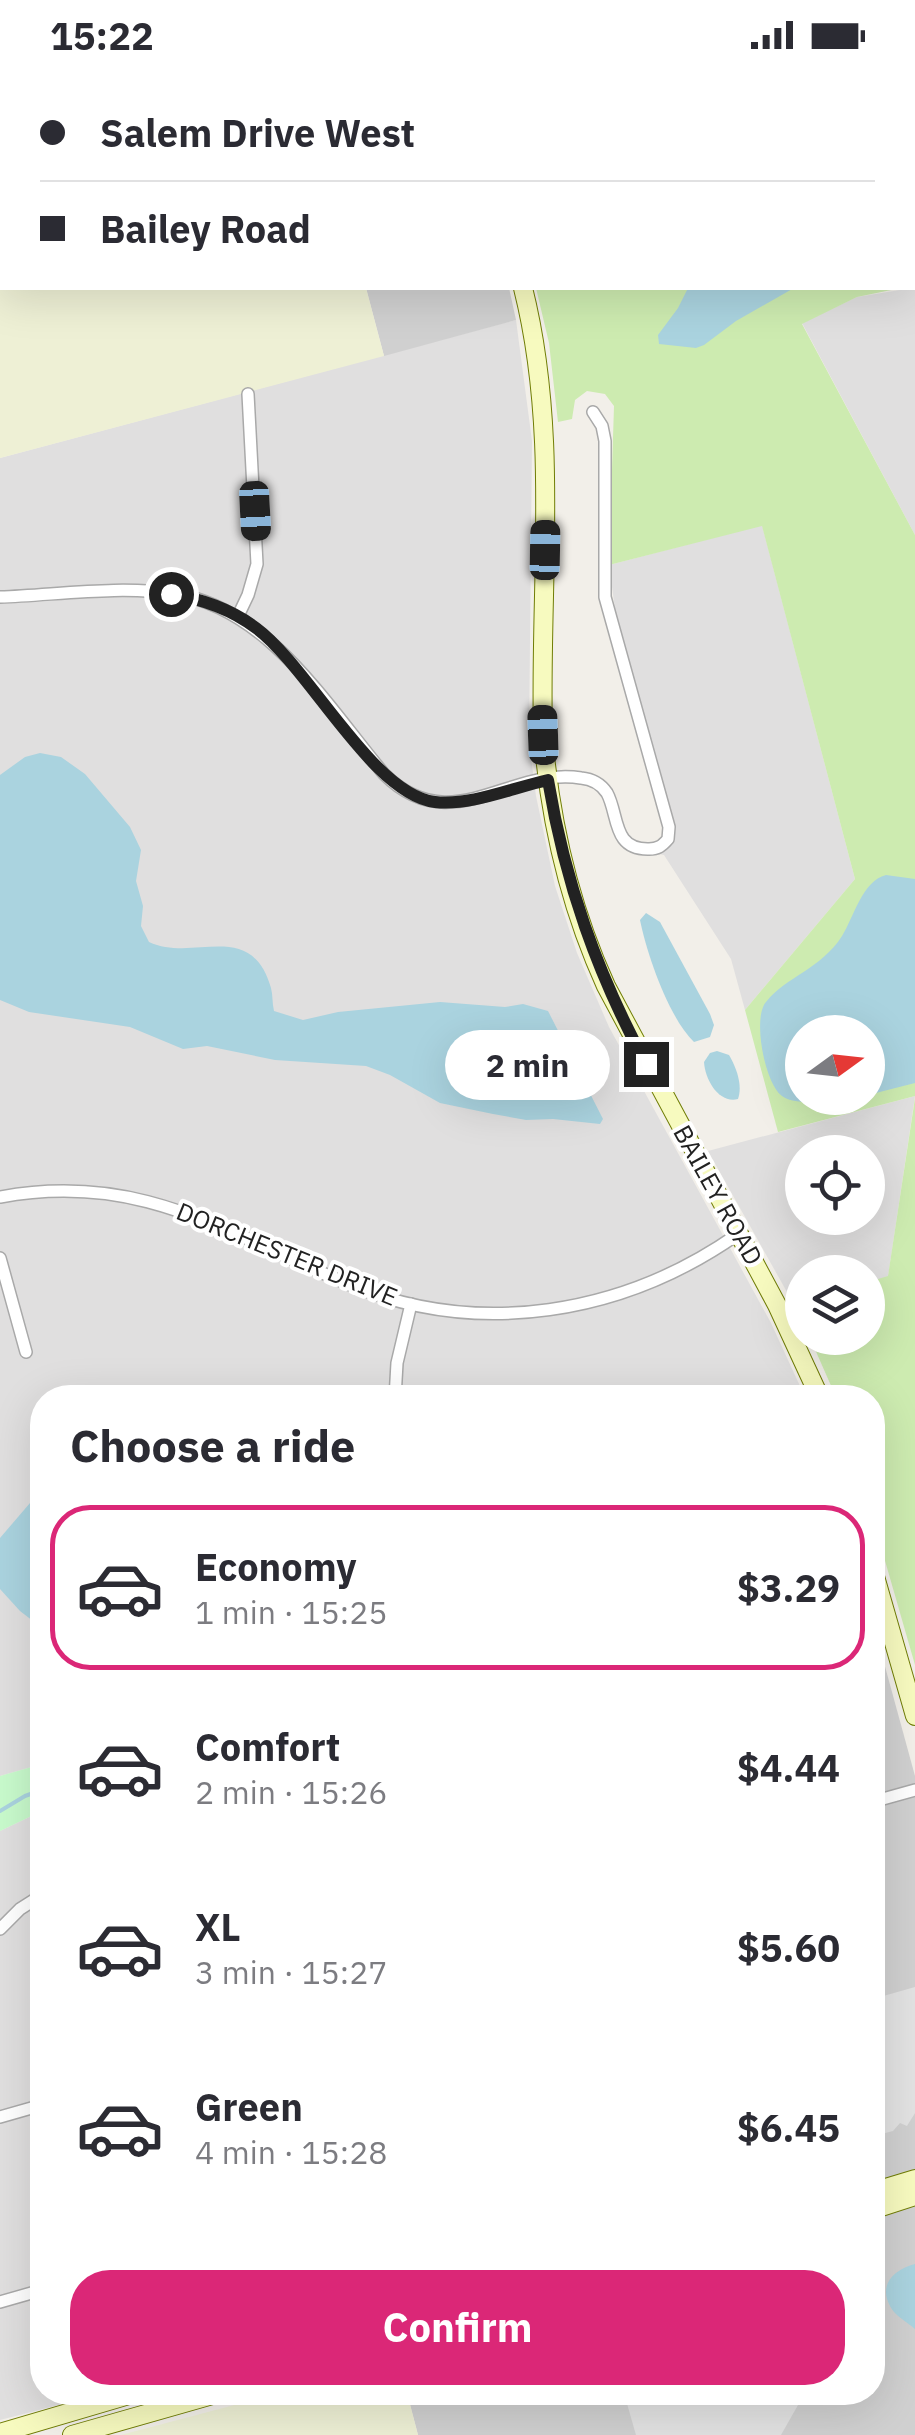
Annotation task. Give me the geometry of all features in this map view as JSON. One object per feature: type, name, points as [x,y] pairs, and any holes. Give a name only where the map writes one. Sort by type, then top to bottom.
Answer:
[{"type":"main road","name":"BAILEY ROAD","points":[[523,290],[538,359],[546,432],[542,710],[548,780],[563,861],[595,960],[630,1034],[789,1328],[814,1385]]},
{"type":"main road","points":[[885,1611],[915,1716]]},
{"type":"main road","points":[[885,2188],[915,2178]]},
{"type":"main road","points":[[885,2206],[915,2196]]},
{"type":"main road","points":[[0,2432],[94,2405]]},
{"type":"main road","points":[[72,2435],[178,2405]]},
{"type":"street","points":[[238,616],[257,564],[248,394]]},
{"type":"street","points":[[0,597],[171,594],[202,601],[238,616],[270,640],[384,774],[405,793],[435,802],[457,802],[548,780],[580,777],[598,784],[609,798],[614,825],[623,838],[641,848],[660,846],[669,836],[669,827],[604,590],[605,441],[603,428],[593,412]]},
{"type":"street","name":"DORCHESTER DRIVE","points":[[0,1197],[74,1190],[152,1200],[351,1286],[411,1304],[495,1314],[580,1306],[656,1281],[738,1234]]},
{"type":"street","points":[[0,1258],[26,1352]]},
{"type":"street","points":[[396,1385],[411,1304]]},
{"type":"street","points":[[885,1798],[915,1790]]},
{"type":"street","points":[[0,1929],[30,1903]]},
{"type":"street","points":[[0,2117],[30,2109]]},
{"type":"street","points":[[0,2302],[30,2293]]},
{"type":"shaded area","points":[[367,290],[509,290],[516,320],[384,356]]},
{"type":"shaded area","points":[[915,290],[915,535],[802,323],[857,297]]},
{"type":"shaded area","points":[[516,320],[532,441],[529,742],[555,886],[577,953],[609,1027],[771,1323],[799,1385],[30,1385],[30,1767],[0,1776],[0,458]]},
{"type":"shaded area","points":[[762,525],[855,879],[745,1010],[731,959],[664,855],[659,854],[672,843],[675,828],[616,616],[609,565]]},
{"type":"shaded area","points":[[915,1096],[888,1277],[885,1278],[885,1255],[785,1255],[785,1288],[708,1151],[843,1115],[885,1115],[885,1104]]},
{"type":"shaded area","points":[[885,1666],[915,1776],[915,2171],[885,2179]]},
{"type":"shaded area","points":[[30,1817],[30,2405],[58,2405],[0,2420],[0,1831]]},
{"type":"shaded area","points":[[915,1987],[915,2113],[907,2126],[900,2123],[885,2133],[885,1996]]},
{"type":"shaded area","points":[[915,2196],[915,2435],[418,2435],[410,2405],[885,2405],[885,2206]]},
{"type":"shaded area","points":[[628,2405],[798,2405],[781,2435],[636,2435]]},
{"type":"green space","points":[[0,290],[367,290],[384,356],[0,458]]},
{"type":"green space","points":[[536,290],[891,290],[857,297],[802,324],[915,535],[915,1096],[885,1104],[885,1015],[785,1015],[785,1115],[843,1115],[778,1132],[745,1010],[855,879],[762,526],[609,565],[614,406],[605,394],[587,391],[575,400],[572,419],[558,422],[549,343]]},
{"type":"green space","points":[[915,1098],[915,1665],[885,1561],[885,1385],[831,1385],[817,1355],[885,1355],[885,1277]]},
{"type":"green space","points":[[30,1767],[30,1817],[0,1831],[0,1776]]},
{"type":"green space","points":[[234,2405],[410,2405],[418,2435],[121,2435]]},
{"type":"water","points":[[687,290],[790,290],[696,348],[659,344],[658,335]]},
{"type":"water","points":[[40,753],[61,757],[85,774],[130,827],[141,850],[136,881],[143,906],[141,926],[149,942],[166,947],[235,948],[250,954],[262,967],[271,988],[274,1011],[303,1020],[338,1012],[440,1002],[505,1007],[523,1004],[548,1011],[603,1119],[600,1124],[493,1114],[440,1103],[366,1066],[275,1060],[207,1046],[183,1049],[130,1027],[29,1012],[0,1000],[0,775],[25,757]]},
{"type":"water","points":[[886,875],[915,879],[915,1083],[885,1091],[885,1015],[785,1015],[785,1098],[776,1089],[766,1065],[760,1036],[762,1010],[774,993],[834,947],[865,892]]},
{"type":"water","points":[[646,913],[660,922],[710,1014],[714,1025],[710,1037],[694,1042],[676,1018],[643,934],[640,920]]},
{"type":"water","points":[[717,1051],[729,1055],[734,1065],[738,1099],[719,1094],[707,1076],[704,1062]]},
{"type":"water","points":[[30,1503],[30,1619],[0,1589],[0,1538]]},
{"type":"water","points":[[915,2264],[915,2329],[892,2309],[886,2291],[895,2274]]},
{"type":"waterway","points":[[0,1811],[30,1794]]},
{"type":"route","points":[[171,594],[216,606],[257,628],[405,793],[435,802],[457,802],[548,780],[560,850],[587,941],[646,1064]]}]
